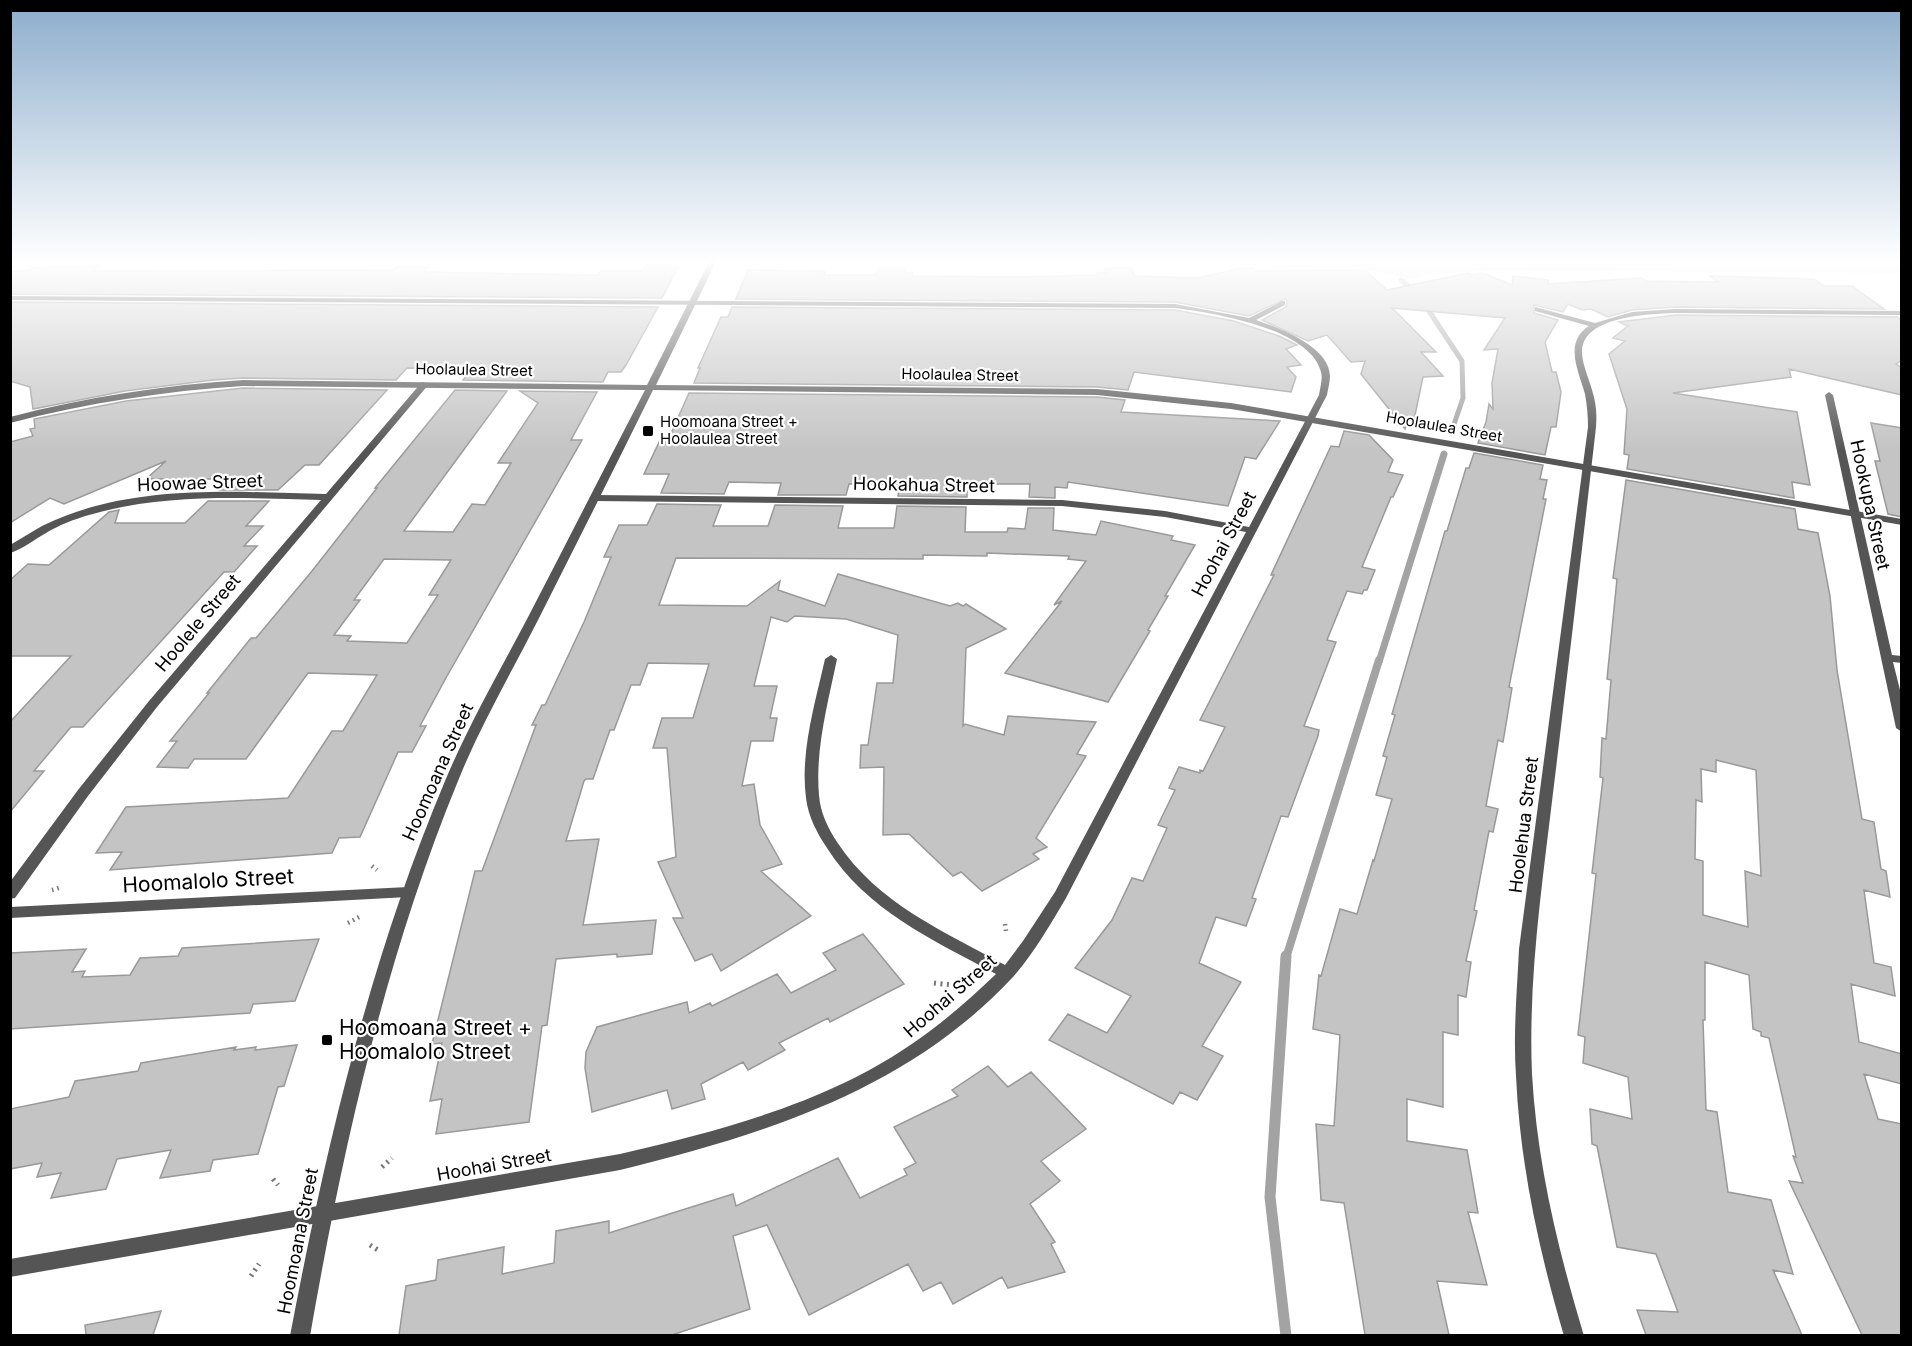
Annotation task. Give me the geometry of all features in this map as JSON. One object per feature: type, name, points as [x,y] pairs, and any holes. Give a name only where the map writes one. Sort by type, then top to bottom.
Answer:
[{"type":"street","name":"Hoomoana Street","points":[[300,1335],[322,1214],[348,1099],[379,985],[408,892],[452,779],[682,325]]},
{"type":"street","name":"Hoohai Street","points":[[10,1268],[620,1162],[700,1144],[752,1129],[852,1087],[903,1059],[950,1024],[1007,973],[1033,939],[1061,894],[1327,385],[1326,370],[1320,360],[1302,343],[1285,333],[1263,325]]},
{"type":"street","points":[[1592,325],[1599,325]]},
{"type":"street","name":"Hoolehua Street","points":[[1574,1335],[1551,1255],[1531,1144],[1524,1077],[1523,1012],[1527,949],[1593,410],[1578,354],[1578,345],[1586,332],[1596,326]]},
{"type":"street","name":"Hoolaulea Street","points":[[12,418],[119,396],[213,385],[270,383],[1088,392],[1197,401],[1902,522]]},
{"type":"street","name":"Hoolele Street","points":[[10,894],[82,793],[146,713],[425,384]]},
{"type":"street","name":"Hookupa Street","points":[[1829,395],[1902,728]]},
{"type":"street","name":"Hoowae Street","points":[[10,550],[44,530],[69,519],[102,508],[142,500],[195,496],[329,497]]},
{"type":"street","name":"Hookahua Street","points":[[594,498],[1062,503],[1165,514],[1251,530]]},
{"type":"street","points":[[1886,657],[1902,660]]},
{"type":"street","points":[[831,659],[812,759],[812,797],[819,821],[836,855],[857,881],[889,907],[1007,973]]},
{"type":"street","name":"Hoomalolo Street","points":[[10,913],[408,892]]},
{"type":"path","points":[[372,866],[377,870]]},
{"type":"path","points":[[348,923],[358,917]]},
{"type":"path","points":[[1005,924],[1006,931]]},
{"type":"path","points":[[934,983],[953,985]]},
{"type":"path","points":[[382,1167],[392,1158]]},
{"type":"path","points":[[273,1179],[278,1185]]},
{"type":"path","points":[[370,1245],[378,1250]]},
{"type":"path","points":[[252,1276],[259,1264]]},
{"type":"building","points":[[10,325],[648,325],[621,372],[608,372],[603,382],[463,380],[472,369],[407,368],[396,380],[243,378],[213,380],[125,391],[33,409],[30,387],[10,381]]},
{"type":"building","points":[[717,325],[1245,325],[1279,336],[1297,345],[1286,349],[1301,365],[1287,367],[1296,377],[1291,392],[1134,372],[1128,390],[1097,387],[694,383],[700,368],[698,368]]},
{"type":"building","points":[[1273,325],[1409,325],[1436,352],[1421,352],[1443,376],[1423,377],[1414,420],[1409,419],[1405,429],[1361,374],[1365,361],[1351,362],[1327,335],[1308,341]]},
{"type":"building","points":[[1501,325],[1555,325],[1545,342],[1552,372],[1556,372],[1561,392],[1556,427],[1551,427],[1545,455],[1478,443],[1486,422],[1489,404],[1493,409],[1492,383],[1498,349],[1484,350]]},
{"type":"building","points":[[1625,325],[1902,325],[1902,360],[1896,364],[1902,368],[1902,395],[1789,369],[1791,377],[1673,393],[1797,412],[1810,485],[1792,482],[1794,498],[1627,469],[1629,455],[1624,454],[1627,409],[1609,354],[1625,341],[1613,338],[1628,326]]},
{"type":"building","points":[[243,388],[387,390],[319,465],[305,465],[278,490],[219,490],[229,479],[146,479],[166,461],[64,504],[50,498],[10,523],[10,442],[33,436],[30,429],[35,428],[34,419],[126,401]]},
{"type":"building","points":[[455,390],[507,391],[404,531],[453,532],[472,504],[485,505],[511,463],[498,463],[538,403],[520,391],[597,392],[571,440],[582,440],[447,676],[420,726],[426,726],[412,752],[398,752],[360,837],[339,838],[332,853],[110,870],[122,852],[96,853],[126,807],[288,798],[332,731],[343,731],[377,675],[308,673],[246,759],[194,759],[188,768],[157,767],[177,741],[170,741],[209,693],[207,693],[251,638],[256,638],[312,571],[377,488],[375,488]],"holes":[[[384,559],[451,560],[429,595],[438,595],[407,643],[347,641],[351,636],[334,635],[360,600],[354,600]]]},
{"type":"building","points":[[689,393],[1097,397],[1125,400],[1121,412],[1280,421],[1256,459],[1245,457],[1228,506],[1068,482],[1067,488],[1055,487],[1055,498],[1029,497],[1030,484],[967,484],[967,497],[898,496],[899,484],[849,484],[846,495],[778,495],[781,483],[729,482],[724,494],[661,493],[669,474],[644,474],[661,438],[669,438]]},
{"type":"building","points":[[1871,423],[1902,428],[1902,517],[1888,514],[1875,461],[1880,461]]},
{"type":"building","points":[[1344,431],[1369,435],[1393,460],[1388,472],[1403,475],[1391,497],[1362,567],[1375,570],[1367,590],[1364,590],[1362,594],[1347,591],[1327,640],[1336,642],[1304,726],[1319,730],[1318,736],[1288,817],[1281,816],[1252,898],[1256,899],[1246,926],[1216,917],[1199,963],[1241,982],[1202,1046],[1223,1056],[1197,1100],[1180,1092],[1173,1104],[1049,1040],[1068,1014],[1107,1033],[1131,996],[1075,968],[1112,920],[1132,878],[1143,881],[1167,828],[1158,825],[1175,790],[1169,788],[1179,767],[1200,773],[1200,770],[1203,771],[1225,727],[1200,720],[1274,575],[1271,575],[1331,446],[1339,447]]},
{"type":"building","points":[[1474,453],[1543,465],[1540,479],[1547,480],[1543,499],[1546,499],[1509,687],[1512,688],[1503,742],[1498,740],[1486,806],[1498,809],[1493,832],[1489,831],[1474,910],[1477,911],[1466,961],[1471,962],[1466,997],[1458,995],[1458,1035],[1443,1032],[1443,1107],[1407,1099],[1407,1141],[1467,1150],[1478,1213],[1468,1212],[1487,1285],[1437,1281],[1449,1335],[1365,1335],[1344,1203],[1321,1200],[1316,1124],[1334,1126],[1340,1035],[1313,1029],[1319,975],[1321,976],[1340,909],[1357,914],[1374,861],[1392,799],[1376,795],[1387,757],[1383,756],[1395,715],[1392,714],[1445,531],[1447,531],[1466,468],[1469,468]]},
{"type":"building","points":[[1626,480],[1795,509],[1798,529],[1818,533],[1830,596],[1837,670],[1862,819],[1874,822],[1881,869],[1886,871],[1890,897],[1864,890],[1874,963],[1891,967],[1895,996],[1851,984],[1859,1042],[1902,1054],[1902,1084],[1864,1074],[1878,1119],[1902,1124],[1902,1335],[1862,1335],[1789,1181],[1803,1183],[1793,1156],[1796,1157],[1769,1038],[1761,1036],[1761,1032],[1753,1029],[1749,975],[1705,962],[1705,1020],[1703,1020],[1706,1110],[1717,1112],[1728,1192],[1771,1200],[1793,1274],[1773,1270],[1802,1335],[1646,1335],[1637,1310],[1678,1312],[1656,1254],[1617,1247],[1597,1146],[1592,1144],[1590,1109],[1632,1119],[1628,1077],[1583,1063],[1585,1037],[1578,1035],[1596,874],[1592,873],[1603,778],[1600,777],[1602,738],[1606,739],[1611,680],[1607,679],[1617,579],[1613,578]],"holes":[[[1716,760],[1756,770],[1761,876],[1745,871],[1748,927],[1703,915],[1703,861],[1695,859],[1696,800],[1702,802],[1701,769],[1716,772]]]},
{"type":"building","points":[[208,501],[269,501],[246,526],[263,526],[244,546],[257,546],[234,572],[224,572],[83,727],[71,727],[34,771],[44,771],[10,812],[10,722],[71,656],[10,656],[10,580],[28,564],[49,565],[109,512],[119,510],[115,523],[185,523]]},
{"type":"building","points":[[657,504],[721,505],[713,526],[768,526],[775,505],[843,506],[838,528],[894,528],[897,506],[966,507],[965,532],[1007,532],[1008,528],[1025,529],[1028,508],[1054,508],[1053,530],[1096,535],[1101,521],[1173,536],[1171,540],[1195,545],[1165,596],[1168,596],[1148,630],[1150,631],[1108,702],[1005,673],[1062,601],[1054,605],[1086,561],[1068,559],[1069,556],[987,553],[987,556],[923,555],[923,559],[676,558],[659,605],[747,606],[780,581],[778,590],[825,606],[838,574],[950,606],[958,603],[963,606],[966,604],[1006,629],[966,648],[963,726],[965,724],[1004,735],[1008,716],[1096,722],[1077,754],[1086,756],[1036,838],[1047,847],[1033,854],[1039,859],[982,891],[961,872],[953,876],[909,834],[883,835],[884,767],[860,768],[861,745],[868,745],[877,683],[893,683],[898,635],[846,619],[795,616],[787,622],[771,617],[754,686],[777,686],[770,718],[777,718],[773,741],[751,741],[742,786],[754,784],[760,825],[782,864],[761,871],[811,916],[721,971],[712,954],[695,961],[673,918],[683,918],[658,862],[676,857],[667,748],[653,748],[662,718],[693,718],[709,664],[648,663],[640,685],[631,685],[614,730],[610,730],[593,779],[584,781],[566,841],[599,839],[583,925],[656,920],[652,954],[617,957],[617,954],[556,959],[547,1025],[542,1026],[529,1122],[436,1134],[442,1099],[430,1101],[442,1043],[432,1044],[475,871],[482,871],[536,725],[532,725],[542,705],[545,705],[584,622],[611,557],[604,557],[619,525],[647,525]]},
{"type":"building","points":[[863,934],[904,984],[830,1022],[828,1018],[779,1043],[785,1050],[748,1070],[743,1062],[701,1084],[705,1099],[672,1109],[667,1090],[592,1112],[585,1068],[586,1052],[597,1027],[687,1002],[689,1013],[710,1003],[712,1006],[777,974],[791,993],[836,970],[823,953]]},
{"type":"building","points":[[319,939],[295,1001],[253,1004],[250,1013],[10,1029],[10,953],[86,949],[72,972],[85,971],[82,977],[130,975],[140,958],[178,956],[182,948]]},
{"type":"building","points":[[297,1045],[284,1086],[278,1087],[258,1154],[213,1160],[210,1171],[160,1178],[171,1150],[117,1159],[106,1189],[51,1198],[61,1173],[37,1177],[42,1163],[10,1169],[10,1109],[69,1097],[75,1081],[138,1071],[141,1063],[236,1047],[234,1050],[256,1047],[255,1050]]},
{"type":"building","points":[[988,1066],[1008,1087],[1031,1072],[1086,1129],[1041,1161],[1060,1181],[1030,1204],[1055,1242],[1051,1244],[1065,1272],[1008,1288],[1002,1277],[953,1304],[941,1282],[923,1291],[908,1264],[809,1315],[767,1225],[733,1236],[750,1309],[672,1335],[399,1335],[406,1286],[436,1280],[438,1260],[504,1247],[502,1274],[554,1263],[556,1231],[609,1221],[609,1233],[733,1194],[736,1206],[838,1158],[860,1198],[907,1175],[904,1169],[916,1163],[894,1127],[958,1096],[952,1090]]},
{"type":"building","points":[[161,1311],[153,1335],[86,1335],[85,1325]]},
{"type":"waterway","points":[[1438,325],[1462,361],[1463,398],[1451,433]]},
{"type":"waterway","points":[[1379,662],[1444,454]]},
{"type":"waterway","points":[[1286,958],[1379,660]]},
{"type":"waterway","points":[[1286,956],[1270,1197],[1286,1336]]},
{"type":"place","name":"Hoomoana Street + Hoolaulea Street","points":[[648,431]]},
{"type":"place","name":"Hoomoana Street + Hoomalolo Street","points":[[327,1040]]}]
